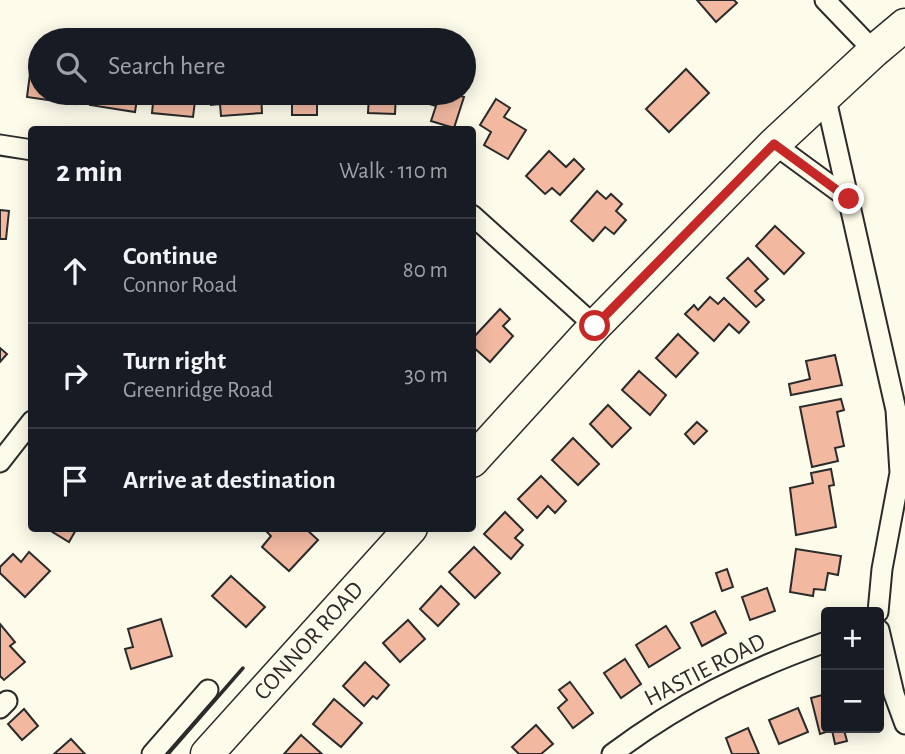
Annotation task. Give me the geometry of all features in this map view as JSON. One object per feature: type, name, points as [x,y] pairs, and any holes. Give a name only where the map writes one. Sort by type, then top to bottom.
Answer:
[{"type":"main road","points":[[476,457],[595,326],[774,144],[905,25]]},
{"type":"main road","name":"CONNOR ROAD","points":[[207,754],[407,532]]},
{"type":"street","points":[[825,0],[874,51]]},
{"type":"street","points":[[825,95],[896,410],[903,476],[881,569],[878,607]]},
{"type":"street","points":[[774,144],[849,199]]},
{"type":"street","points":[[0,145],[28,149]]},
{"type":"street","points":[[476,219],[595,326]]},
{"type":"street","points":[[0,462],[28,426]]},
{"type":"street","name":"HASTIE ROAD","points":[[612,754],[649,726],[713,688],[771,661],[821,644]]},
{"type":"street","points":[[884,651],[894,694],[905,724]]},
{"type":"street","points":[[152,754],[208,690]]},
{"type":"building","points":[[697,0],[734,0],[737,3],[716,22]]},
{"type":"building","points":[[686,69],[709,93],[669,132],[646,109]]},
{"type":"building","points":[[496,99],[510,108],[504,117],[526,130],[508,159],[484,145],[491,132],[480,125]]},
{"type":"building","points":[[90,105],[136,105],[135,112]]},
{"type":"building","points":[[153,105],[194,105],[193,117],[152,113]]},
{"type":"building","points":[[220,105],[262,105],[262,113],[221,116]]},
{"type":"building","points":[[292,105],[317,105],[317,115],[292,115]]},
{"type":"building","points":[[368,105],[395,105],[395,114],[368,113]]},
{"type":"building","points":[[433,105],[461,105],[455,126],[431,121],[436,106]]},
{"type":"building","points":[[549,151],[566,167],[574,159],[584,169],[560,195],[552,188],[545,194],[526,176]]},
{"type":"building","points":[[597,191],[606,199],[611,194],[622,204],[616,211],[626,220],[614,234],[605,227],[593,241],[571,221]]},
{"type":"building","points":[[0,210],[9,211],[6,239],[0,239]]},
{"type":"building","points":[[775,226],[804,253],[784,274],[756,246]]},
{"type":"building","points":[[748,258],[768,279],[755,291],[764,300],[756,307],[727,278]]},
{"type":"building","points":[[710,297],[718,304],[724,298],[749,322],[739,333],[729,324],[714,341],[685,314],[694,305],[698,310]]},
{"type":"building","points":[[500,309],[510,319],[503,326],[513,336],[490,362],[476,350],[476,335]]},
{"type":"building","points":[[678,334],[698,353],[676,377],[656,358]]},
{"type":"building","points":[[0,348],[7,354],[0,362]]},
{"type":"building","points":[[835,355],[842,385],[791,395],[789,384],[810,379],[806,361]]},
{"type":"building","points":[[639,371],[666,395],[650,415],[622,390]]},
{"type":"building","points":[[841,399],[844,410],[837,412],[844,446],[835,448],[838,461],[812,467],[800,407]]},
{"type":"building","points":[[608,405],[631,428],[612,447],[590,424]]},
{"type":"building","points":[[697,422],[707,431],[694,444],[685,434]]},
{"type":"building","points":[[573,438],[599,464],[578,485],[552,460]]},
{"type":"building","points":[[831,469],[834,485],[829,486],[836,527],[796,535],[790,488],[813,483],[811,473]]},
{"type":"building","points":[[541,476],[566,501],[555,513],[548,506],[537,518],[518,499]]},
{"type":"building","points":[[505,512],[523,530],[515,538],[523,545],[511,559],[484,534]]},
{"type":"building","points":[[53,532],[75,532],[69,542]]},
{"type":"building","points":[[267,532],[309,532],[318,540],[289,571],[262,547],[271,536]]},
{"type":"building","points":[[474,547],[500,573],[475,598],[449,572]]},
{"type":"building","points":[[796,549],[841,556],[838,575],[828,573],[825,590],[814,589],[813,596],[790,592]]},
{"type":"building","points":[[29,552],[50,571],[25,597],[0,573],[0,567],[13,554],[21,562]]},
{"type":"building","points":[[727,569],[733,587],[722,591],[716,573]]},
{"type":"building","points":[[231,576],[265,607],[246,627],[212,596]]},
{"type":"building","points":[[441,586],[459,604],[438,626],[420,609]]},
{"type":"building","points":[[767,588],[775,611],[750,620],[742,597]]},
{"type":"building","points":[[715,611],[726,633],[702,646],[691,623]]},
{"type":"building","points":[[161,619],[172,656],[131,669],[125,649],[133,647],[128,629]]},
{"type":"building","points":[[408,620],[425,639],[400,662],[383,643]]},
{"type":"building","points":[[0,624],[15,642],[10,646],[25,662],[4,680],[0,676]]},
{"type":"building","points":[[666,626],[680,648],[649,667],[636,645]]},
{"type":"building","points":[[625,659],[641,684],[621,698],[604,673]]},
{"type":"building","points":[[365,662],[389,685],[377,699],[373,696],[364,706],[343,686]]},
{"type":"building","points":[[570,682],[593,713],[573,728],[558,708],[567,700],[559,690]]},
{"type":"building","points":[[821,695],[823,733],[820,734],[811,698]]},
{"type":"building","points":[[334,699],[362,723],[341,747],[313,724]]},
{"type":"building","points":[[798,708],[808,732],[779,744],[769,720]]},
{"type":"building","points":[[24,709],[38,726],[22,740],[8,724]]},
{"type":"building","points":[[536,725],[553,744],[541,754],[519,754],[512,747]]},
{"type":"building","points":[[748,728],[759,754],[732,754],[726,738]]},
{"type":"building","points":[[833,733],[845,733],[847,741],[835,744]]},
{"type":"building","points":[[301,735],[322,754],[284,754]]},
{"type":"building","points":[[71,739],[85,754],[54,754]]},
{"type":"wall","points":[[168,754],[243,668]]},
{"type":"route","points":[[595,326],[774,144],[849,199]]}]
